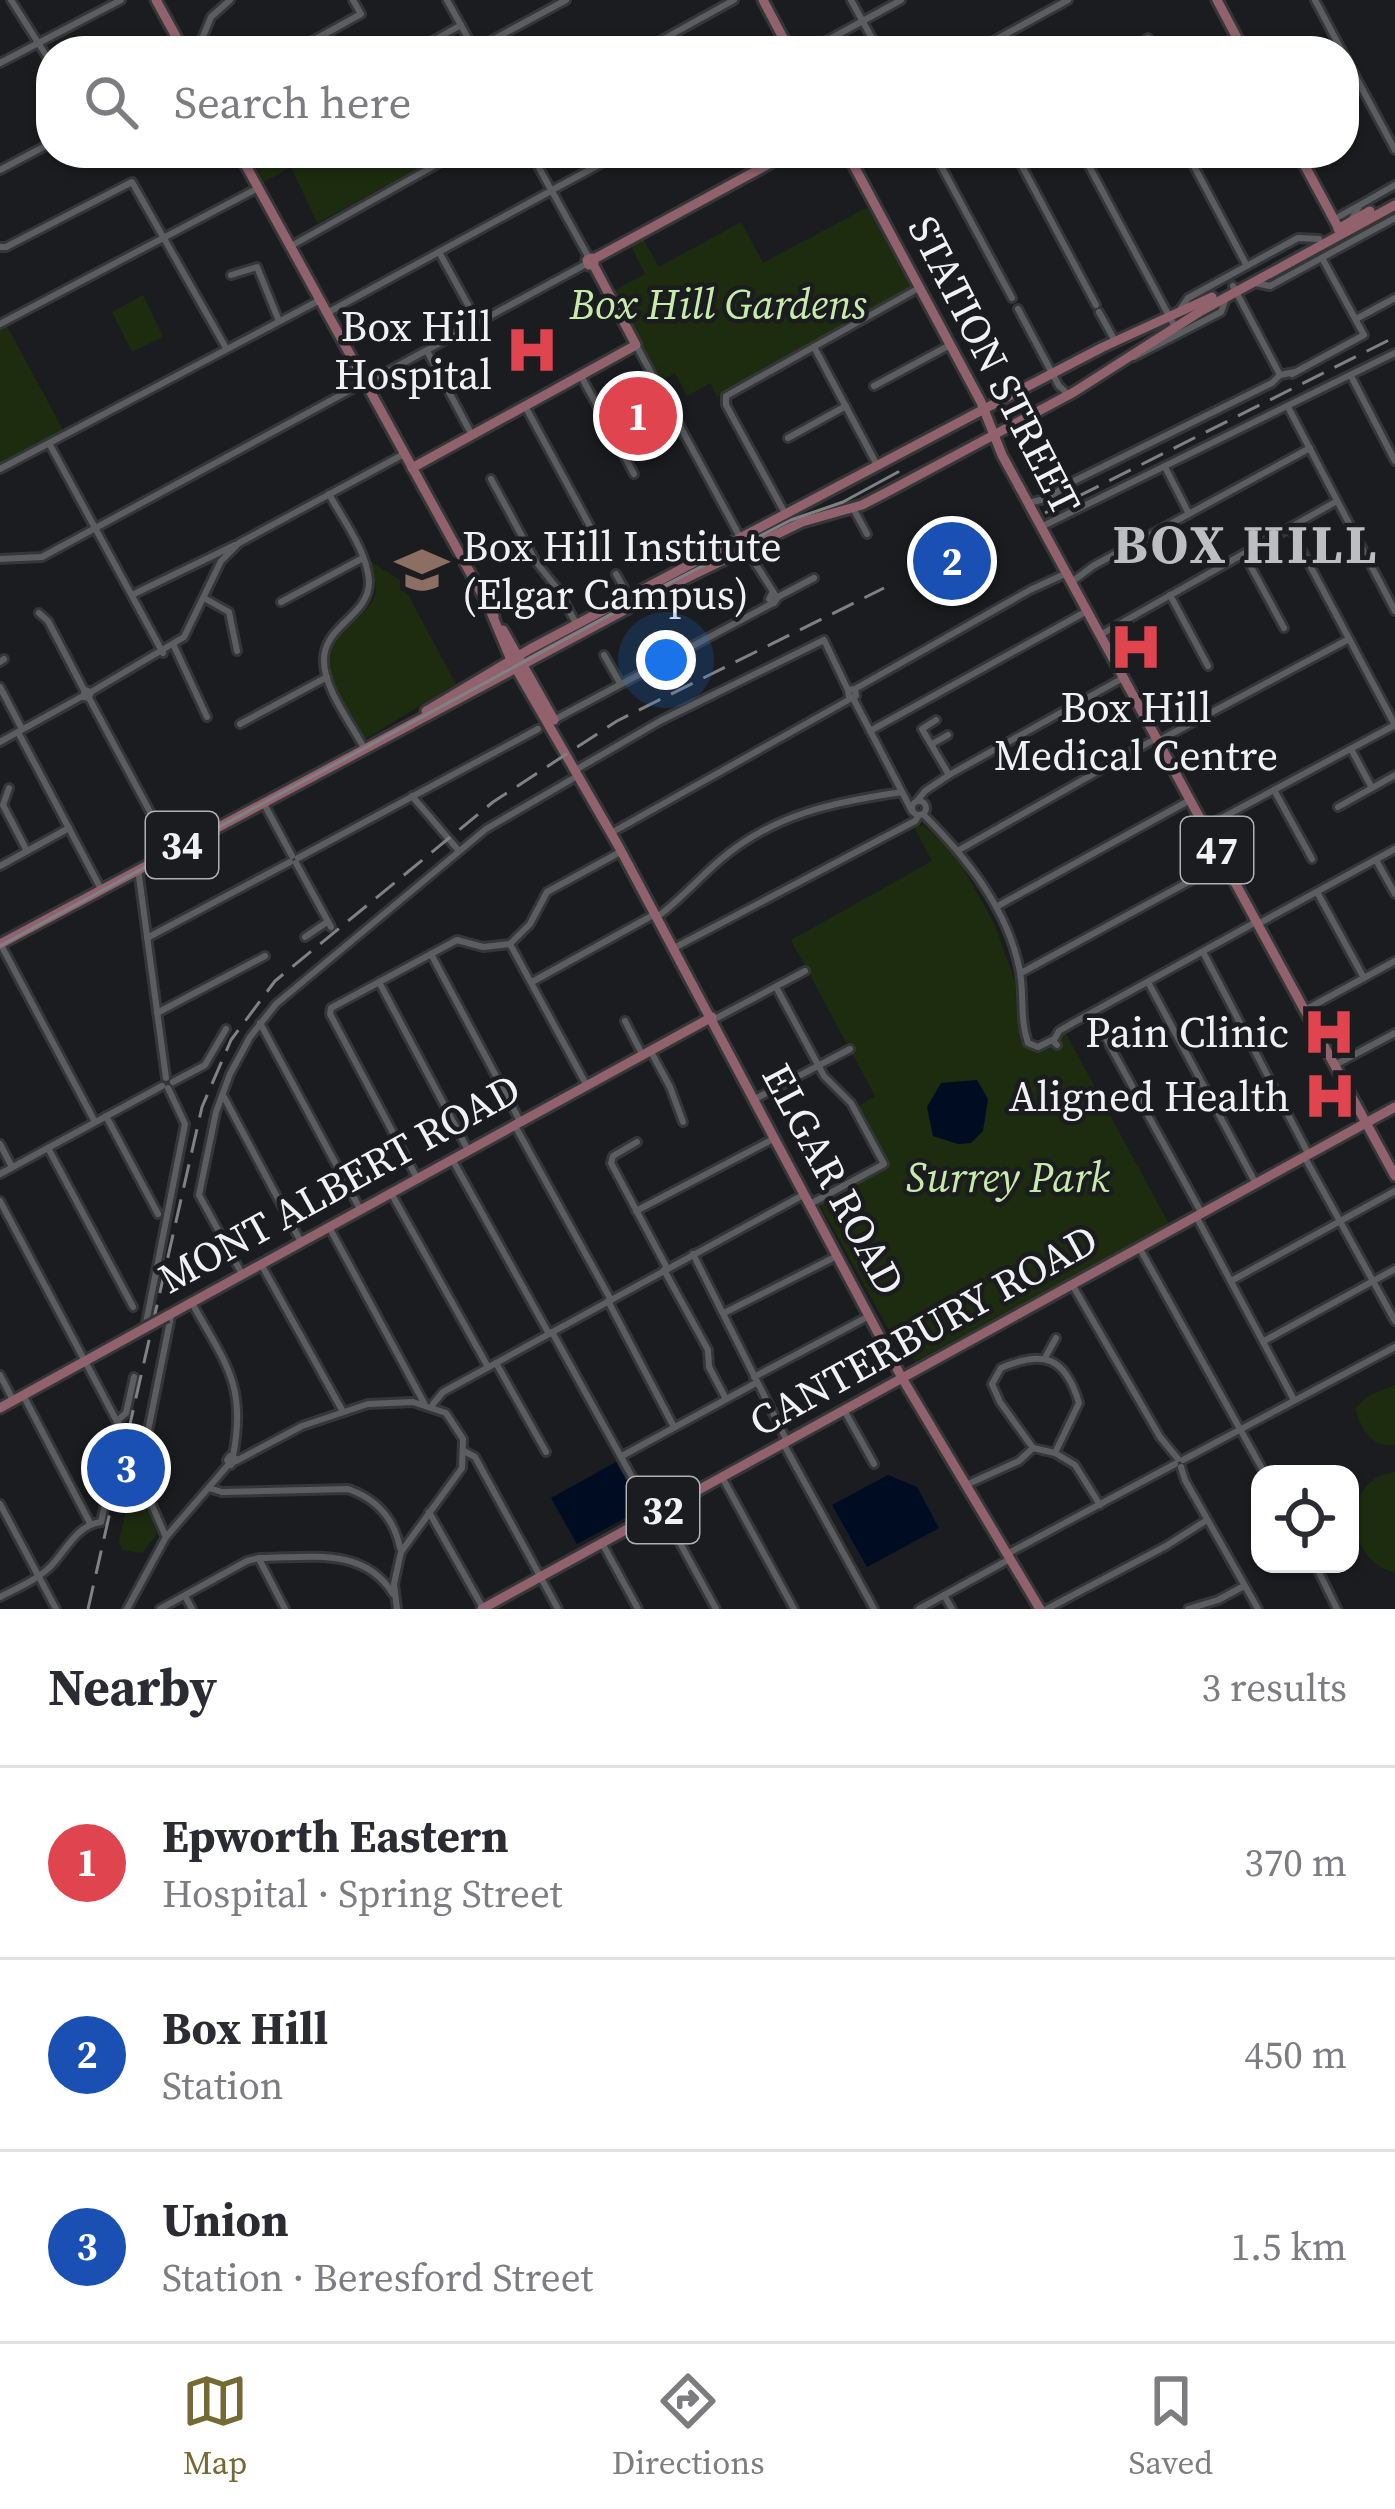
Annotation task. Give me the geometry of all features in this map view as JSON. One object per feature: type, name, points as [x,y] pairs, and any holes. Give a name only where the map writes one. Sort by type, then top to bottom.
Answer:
[{"type":"main road","points":[[156,0],[176,36]]},
{"type":"main road","points":[[763,0],[782,36]]},
{"type":"main road","points":[[1217,0],[1236,36]]},
{"type":"main road","name":"ELGAR ROAD","points":[[248,168],[491,612],[547,724],[579,771],[902,1378],[1043,1609]]},
{"type":"main road","points":[[412,468],[636,345],[591,261],[762,168]]},
{"type":"main road","name":"STATION STREET","points":[[855,168],[950,345],[992,436],[1395,1175]]},
{"type":"main road","points":[[1307,168],[1342,225]]},
{"type":"main road","name":"34","points":[[1232,291],[1342,225],[1395,201]]},
{"type":"main road","name":"34","points":[[412,721],[486,674],[514,660],[548,654],[744,544],[786,515],[1115,341],[1174,320],[1253,282],[1342,225]]},
{"type":"main road","name":"34","points":[[0,944],[364,748],[530,649],[628,598],[744,544],[853,508],[992,436],[1161,341],[1174,320]]},
{"type":"main road","points":[[1148,327],[1161,341]]},
{"type":"main road","points":[[514,660],[530,649]]},
{"type":"main road","points":[[532,677],[548,654]]},
{"type":"main road","name":"ELGAR ROAD","points":[[514,660],[532,677],[547,724]]},
{"type":"main road","name":"MONT ALBERT ROAD","points":[[0,1408],[712,1019]]},
{"type":"main road","name":"CANTERBURY ROAD","points":[[483,1609],[1395,1107]]},
{"type":"main road","points":[[887,1350],[902,1362],[920,1367]]},
{"type":"street","points":[[11,0],[36,40]]},
{"type":"street","points":[[52,36],[121,0]]},
{"type":"street","points":[[203,36],[211,17],[230,0]]},
{"type":"street","points":[[321,36],[361,14],[353,0]]},
{"type":"street","points":[[447,0],[467,36]]},
{"type":"street","points":[[500,36],[566,0]]},
{"type":"street","points":[[669,36],[734,0]]},
{"type":"street","points":[[851,0],[871,36]]},
{"type":"street","points":[[836,36],[902,0]]},
{"type":"street","points":[[1002,36],[1068,0]]},
{"type":"street","points":[[1315,0],[1334,36]]},
{"type":"street","points":[[443,36],[461,26]]},
{"type":"street","points":[[0,63],[36,44]]},
{"type":"street","points":[[1359,83],[1395,150]]},
{"type":"street","points":[[0,170],[36,151]]},
{"type":"street","points":[[291,246],[425,168]]},
{"type":"street","points":[[0,559],[35,559],[363,378],[380,376],[591,261],[539,168]]},
{"type":"street","points":[[327,313],[594,168]]},
{"type":"street","points":[[942,168],[1012,298]]},
{"type":"street","points":[[1023,168],[1115,341]]},
{"type":"street","points":[[1090,168],[1174,320],[1188,298],[1301,237],[1319,239]]},
{"type":"street","points":[[1195,168],[1247,266]]},
{"type":"street","points":[[0,247],[132,182],[226,349]]},
{"type":"street","points":[[1342,225],[1360,205],[1395,185]]},
{"type":"street","points":[[0,324],[259,188]]},
{"type":"street","points":[[1253,282],[1267,287],[1395,218]]},
{"type":"street","points":[[439,252],[478,323]]},
{"type":"street","points":[[1033,506],[1280,376],[1363,338],[1322,258]]},
{"type":"street","points":[[231,275],[251,266],[261,268],[279,322]]},
{"type":"street","points":[[786,515],[725,398],[919,288]]},
{"type":"street","points":[[1161,341],[1222,312],[1232,291]]},
{"type":"street","points":[[1232,291],[1280,376]]},
{"type":"street","points":[[1356,319],[1395,298]]},
{"type":"street","points":[[0,469],[320,300]]},
{"type":"street","points":[[1018,309],[1069,394]]},
{"type":"street","points":[[636,345],[772,598]]},
{"type":"street","points":[[874,386],[950,345]]},
{"type":"street","points":[[814,347],[878,466]]},
{"type":"street","points":[[427,351],[472,435]]},
{"type":"street","points":[[1041,526],[1395,353]]},
{"type":"street","points":[[371,394],[380,376]]},
{"type":"street","points":[[581,376],[634,474]]},
{"type":"street","points":[[1351,376],[1395,461]]},
{"type":"street","points":[[526,406],[605,554]]},
{"type":"street","points":[[788,438],[846,406]]},
{"type":"street","points":[[1288,406],[1395,610]]},
{"type":"street","points":[[49,444],[163,653]]},
{"type":"street","points":[[611,833],[1030,590],[1093,566],[1310,448]]},
{"type":"street","points":[[133,595],[404,454]]},
{"type":"street","points":[[1165,467],[1189,514]]},
{"type":"street","points":[[491,479],[577,625]]},
{"type":"street","points":[[329,494],[363,558],[368,593],[330,637],[324,661],[327,677],[364,748]]},
{"type":"street","points":[[1100,635],[1337,501]]},
{"type":"street","points":[[853,508],[867,534]]},
{"type":"street","points":[[1205,827],[1395,725],[1290,528]]},
{"type":"street","points":[[0,742],[174,646],[195,620],[221,561],[238,543]]},
{"type":"street","points":[[1244,554],[1284,628]]},
{"type":"street","points":[[281,602],[363,558]]},
{"type":"street","points":[[616,574],[628,598]]},
{"type":"street","points":[[147,938],[814,578]]},
{"type":"street","points":[[1170,596],[1208,666]]},
{"type":"street","points":[[204,598],[232,616],[237,651]]},
{"type":"street","points":[[870,731],[1087,610]]},
{"type":"street","points":[[39,613],[48,621],[170,851]]},
{"type":"street","points":[[959,850],[1349,639]]},
{"type":"street","points":[[242,1274],[199,1195],[222,1094],[239,1054],[260,1023],[294,986],[503,816],[660,721],[824,640],[903,794],[917,814],[959,850],[996,908],[1021,973],[1020,1013],[1028,1042],[1038,1047],[1092,1012],[1395,849]]},
{"type":"street","points":[[174,646],[207,718]]},
{"type":"street","points":[[604,655],[620,684]]},
{"type":"street","points":[[240,724],[327,677]]},
{"type":"street","points":[[674,948],[905,825],[932,787],[1124,678]]},
{"type":"street","points":[[0,687],[101,889]]},
{"type":"street","points":[[936,720],[922,729],[949,776]]},
{"type":"street","points":[[932,744],[948,735]]},
{"type":"street","points":[[1350,748],[1372,788]]},
{"type":"street","points":[[1338,807],[1395,775]]},
{"type":"street","points":[[9,788],[2,805],[27,851]]},
{"type":"street","points":[[1274,790],[1312,860]]},
{"type":"street","points":[[532,982],[656,916],[723,857],[779,821],[824,804],[903,794],[918,802]]},
{"type":"street","points":[[412,796],[459,851]]},
{"type":"street","points":[[996,908],[1190,800]]},
{"type":"street","points":[[263,802],[329,925],[305,937]]},
{"type":"street","points":[[0,866],[69,828]]},
{"type":"street","points":[[417,1178],[329,1011],[458,940],[483,946],[510,944],[530,924],[547,892],[622,851]]},
{"type":"street","points":[[1376,860],[1395,894]]},
{"type":"street","points":[[1021,973],[1224,862]]},
{"type":"street","points":[[138,869],[167,1083],[185,1124],[146,1328]]},
{"type":"street","points":[[1317,892],[1364,978]]},
{"type":"street","points":[[0,944],[95,1122]]},
{"type":"street","points":[[510,944],[586,1084]]},
{"type":"street","points":[[1203,952],[1395,1321]]},
{"type":"street","points":[[431,954],[674,1427]]},
{"type":"street","points":[[157,1013],[265,956]]},
{"type":"street","points":[[1304,1010],[1395,961]]},
{"type":"street","name":"MONT ALBERT ROAD","points":[[712,1019],[805,971]]},
{"type":"street","points":[[379,982],[468,1150]]},
{"type":"street","points":[[1148,982],[1257,1185]]},
{"type":"street","points":[[127,1609],[166,1537],[233,1460],[342,1411],[394,1401],[428,1404],[693,1254],[884,1164],[850,1102],[819,1066],[776,987]]},
{"type":"street","points":[[1092,1012],[1294,1400]]},
{"type":"street","points":[[625,1021],[670,1088],[682,1122]]},
{"type":"street","points":[[260,1023],[360,1209]]},
{"type":"street","points":[[0,1174],[205,1065],[226,1029]]},
{"type":"street","points":[[1334,1066],[1395,1033]]},
{"type":"street","points":[[754,1099],[850,1049]]},
{"type":"street","points":[[222,1094],[301,1242]]},
{"type":"street","points":[[106,1116],[158,1214]]},
{"type":"street","points":[[636,1211],[775,1138]]},
{"type":"street","points":[[637,1142],[613,1156],[611,1163],[708,1350],[709,1366],[726,1399]]},
{"type":"street","points":[[0,1144],[12,1167]]},
{"type":"street","points":[[47,1148],[133,1307]]},
{"type":"street","points":[[452,1159],[622,1456],[716,1609]]},
{"type":"street","points":[[1231,1281],[1395,1190]]},
{"type":"street","points":[[392,1192],[546,1452]]},
{"type":"street","points":[[0,1201],[122,1438],[104,1516],[98,1524],[90,1523]]},
{"type":"street","points":[[329,1226],[428,1404],[455,1423],[464,1451],[454,1483],[401,1552],[395,1576],[397,1609]]},
{"type":"street","points":[[1140,1250],[1260,1465]]},
{"type":"street","points":[[693,1254],[874,1609]]},
{"type":"street","points":[[724,1313],[837,1256]]},
{"type":"street","points":[[261,1264],[342,1411]]},
{"type":"street","points":[[1264,1341],[1395,1269]]},
{"type":"street","points":[[1073,1286],[1179,1462],[1258,1609]]},
{"type":"street","points":[[192,1302],[239,1398],[233,1460]]},
{"type":"street","points":[[166,1537],[139,1476],[169,1314]]},
{"type":"street","points":[[622,1456],[869,1316]]},
{"type":"street","points":[[1045,1358],[1056,1338]]},
{"type":"street","points":[[919,1609],[1395,1346]]},
{"type":"street","points":[[1055,1453],[1079,1403],[1063,1372],[1045,1358],[1032,1357],[1001,1368],[992,1384],[1033,1448],[1055,1453],[1081,1470],[1100,1505]]},
{"type":"street","points":[[0,1376],[18,1398],[90,1523]]},
{"type":"street","points":[[117,1421],[126,1413],[134,1377]]},
{"type":"street","points":[[844,1410],[874,1464]]},
{"type":"street","points":[[966,1485],[1018,1461],[1033,1448]]},
{"type":"street","points":[[464,1451],[475,1456],[558,1609]]},
{"type":"street","points":[[722,1477],[794,1609]]},
{"type":"street","points":[[209,1488],[222,1492],[348,1489],[378,1504],[397,1533],[401,1552]]},
{"type":"street","points":[[0,1504],[56,1609]]},
{"type":"street","points":[[429,1512],[483,1609]]},
{"type":"street","points":[[1043,1609],[1207,1520]]},
{"type":"street","points":[[0,1597],[38,1576],[90,1523]]},
{"type":"street","points":[[397,1533],[410,1536]]},
{"type":"street","points":[[602,1543],[638,1609]]},
{"type":"street","points":[[160,1609],[260,1558],[342,1558],[364,1563],[383,1577],[395,1597]]},
{"type":"street","points":[[260,1558],[285,1609]]},
{"type":"street","points":[[1319,1573],[1337,1609]]},
{"type":"street","points":[[383,1577],[395,1576]]},
{"type":"street","points":[[1188,1609],[1244,1586]]},
{"type":"street","points":[[944,1595],[952,1609]]},
{"type":"street","points":[[184,1596],[192,1609]]},
{"type":"green space","points":[[257,168],[289,168],[264,182]]},
{"type":"green space","points":[[291,168],[418,168],[317,223]]},
{"type":"green space","name":"Box Hill Gardens","points":[[868,207],[912,289],[717,397],[710,383],[687,396],[675,373],[661,380],[612,292],[645,274],[630,244],[642,237],[659,267],[741,222],[763,263]]},
{"type":"green space","points":[[143,295],[163,337],[132,352],[112,312]]},
{"type":"green space","points":[[5,322],[65,434],[0,469],[0,324]]},
{"type":"green space","points":[[367,559],[400,580],[456,684],[364,740],[337,690],[330,659],[337,638],[374,598],[376,584]]},
{"type":"green space","name":"Surrey Park","points":[[924,826],[957,857],[994,923],[1015,981],[1017,1017],[1026,1044],[1039,1051],[1065,1032],[1169,1224],[916,1361],[901,1352],[818,1201],[887,1163],[857,1107],[875,1096],[791,940],[932,861],[914,827]]},
{"type":"green space","points":[[1395,1385],[1395,1445],[1386,1445],[1368,1436],[1355,1408],[1370,1395]]},
{"type":"green space","points":[[1395,1472],[1395,1572],[1378,1565],[1359,1540],[1359,1500],[1377,1478]]},
{"type":"green space","points":[[141,1495],[157,1534],[142,1553],[123,1550],[119,1542],[128,1501],[138,1503]]},
{"type":"water","points":[[977,1080],[988,1099],[983,1131],[971,1143],[933,1136],[927,1107],[941,1083]]},
{"type":"water","points":[[616,1462],[642,1509],[577,1544],[551,1498]]},
{"type":"water","points":[[888,1475],[917,1487],[939,1528],[867,1567],[832,1505]]},
{"type":"tram line","points":[[0,946],[656,590],[791,520],[843,502],[898,472]]},
{"type":"railway","points":[[1045,513],[1395,337]]},
{"type":"railway","points":[[88,1609],[202,1107],[231,1040],[275,981],[493,802],[617,721],[884,588]]},
{"type":"place","name":"Box Hill Hospital","points":[[532,350]]},
{"type":"place","name":"Epworth Eastern","points":[[638,416]]},
{"type":"place","name":"Box Hill","points":[[952,561]]},
{"type":"place","name":"Box Hill Institute (Elgar Campus)","points":[[422,570]]},
{"type":"place","name":"Box Hill Medical Centre","points":[[1136,647]]},
{"type":"place","name":"Pain Clinic","points":[[1329,1032]]},
{"type":"place","name":"Aligned Health","points":[[1330,1096]]},
{"type":"place","name":"Union","points":[[126,1468]]},
{"type":"district","name":"BOX HILL","points":[[1246,544]]}]
